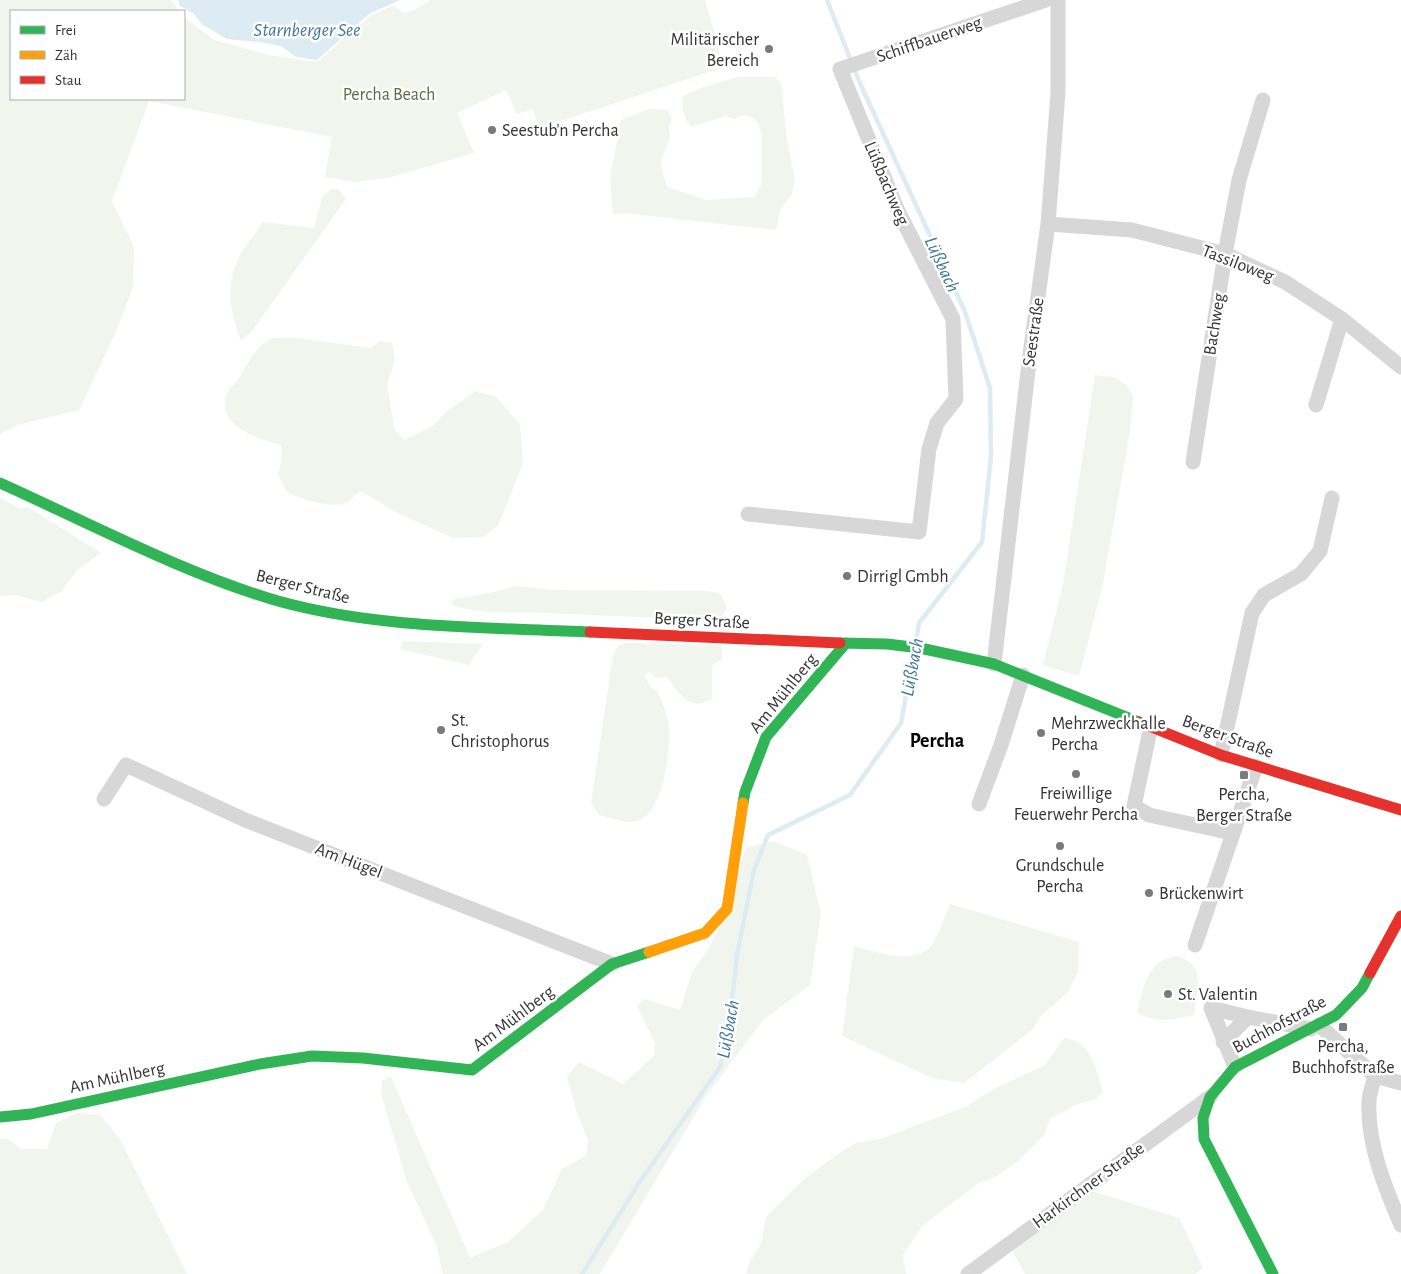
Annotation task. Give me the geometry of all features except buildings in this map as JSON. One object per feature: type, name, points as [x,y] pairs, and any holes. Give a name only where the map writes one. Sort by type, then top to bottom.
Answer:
[{"type":"main road","name":"Berger Straße","points":[[0,483],[201,574],[279,602],[405,625],[887,644],[920,648],[994,664],[1222,755],[1401,810]]},
{"type":"main road","name":"Am Mühlberg","points":[[0,1117],[31,1114],[251,1066],[312,1056],[362,1058],[472,1070],[612,964],[705,933],[727,909],[745,792],[766,737],[846,643]]},
{"type":"main road","name":"Buchhofstraße","points":[[1272,1274],[1204,1139],[1203,1118],[1210,1097],[1235,1067],[1336,1016],[1362,988],[1401,916]]},
{"type":"street","name":"Schiffbauerweg","points":[[840,68],[1046,0]]},
{"type":"street","name":"Seestraße","points":[[994,664],[1030,354],[1048,224],[1058,93],[1058,0]]},
{"type":"street","name":"Lüßbachweg","points":[[748,514],[919,532],[929,449],[937,423],[956,399],[953,319],[898,211],[840,68]]},
{"type":"street","name":"Bachweg","points":[[1193,462],[1225,254],[1239,180],[1263,100]]},
{"type":"street","name":"Tassiloweg","points":[[1048,224],[1132,230],[1225,254],[1285,282],[1342,320],[1401,367]]},
{"type":"street","points":[[1316,405],[1342,320]]},
{"type":"street","points":[[1222,755],[1252,613],[1264,595],[1301,574],[1320,551],[1332,498]]},
{"type":"street","points":[[979,804],[1001,745],[1023,675]]},
{"type":"street","points":[[1151,726],[1134,806],[1149,815],[1232,833]]},
{"type":"street","name":"Am Hügel","points":[[104,799],[126,765],[245,820],[612,964]]},
{"type":"street","points":[[1195,945],[1256,766]]},
{"type":"street","points":[[1235,1067],[1211,1008],[1248,1017],[1315,1027],[1375,1076],[1401,1083]]},
{"type":"street","points":[[1224,1042],[1248,1017]]},
{"type":"street","points":[[1375,1076],[1369,1100],[1370,1129],[1388,1194],[1401,1225]]},
{"type":"street","name":"Harkirchner Straße","points":[[968,1274],[1210,1097]]},
{"type":"green space","name":"Percha Beach","points":[[0,0],[171,0],[178,10],[10,10],[10,100],[185,100],[185,18],[214,40],[269,55],[317,62],[370,16],[394,5],[403,13],[414,10],[431,0],[705,0],[724,67],[539,128],[533,109],[517,114],[506,90],[457,113],[474,153],[388,178],[354,182],[325,177],[332,137],[149,101],[112,201],[134,247],[133,287],[117,329],[79,410],[17,425],[0,434]]},
{"type":"green space","points":[[738,77],[775,77],[781,83],[787,140],[795,179],[792,194],[780,210],[776,230],[625,213],[613,215],[610,178],[621,120],[649,109],[667,110],[672,119],[669,126],[670,137],[660,163],[667,187],[706,200],[755,197],[762,182],[762,136],[759,125],[754,118],[744,115],[734,119],[726,116],[691,127],[685,117],[682,105],[682,97],[703,87]]},
{"type":"green space","points":[[331,189],[338,189],[346,199],[252,331],[241,341],[230,298],[232,277],[240,255],[262,222],[314,228],[322,197]]},
{"type":"green space","points":[[273,338],[296,338],[370,348],[380,341],[392,343],[395,359],[387,385],[395,431],[405,440],[434,425],[446,412],[476,391],[496,397],[520,425],[523,463],[498,526],[483,537],[453,538],[396,512],[361,491],[349,501],[335,505],[309,501],[287,492],[278,474],[282,459],[281,445],[243,430],[228,417],[225,408],[227,394],[251,358],[262,345]]},
{"type":"green space","points":[[1095,375],[1116,378],[1126,385],[1133,396],[1130,432],[1102,588],[1079,676],[1043,665],[1063,585]]},
{"type":"green space","points":[[0,498],[19,508],[28,507],[101,553],[77,570],[61,592],[42,602],[15,595],[0,596]]},
{"type":"green space","points":[[514,586],[555,590],[708,591],[721,594],[727,609],[720,619],[499,612],[475,610],[452,605],[452,600],[492,593]]},
{"type":"green space","points":[[403,641],[483,644],[469,665],[400,649]]},
{"type":"green space","points":[[624,643],[721,645],[722,659],[712,666],[712,699],[704,702],[697,703],[685,699],[667,677],[656,678],[650,672],[644,675],[651,688],[657,691],[663,706],[668,722],[669,742],[666,770],[657,798],[651,810],[643,818],[633,822],[620,821],[599,815],[591,803],[613,655],[618,646]]},
{"type":"green space","points":[[773,841],[807,855],[821,914],[810,985],[763,1020],[706,1096],[600,1274],[443,1274],[436,1244],[407,1182],[381,1093],[382,1081],[391,1077],[470,1258],[508,1242],[543,1210],[562,1169],[586,1156],[588,1140],[576,1110],[567,1077],[579,1062],[623,1084],[654,1056],[655,1043],[637,1006],[645,999],[680,1010],[692,972],[718,931],[746,848]]},
{"type":"green space","points":[[950,904],[1079,942],[1078,972],[1067,993],[1041,1016],[1032,1030],[964,1083],[932,1078],[842,1036],[854,946],[898,956],[919,954],[928,949],[935,940]]},
{"type":"green space","points":[[1176,956],[1186,959],[1196,971],[1198,988],[1194,1015],[1165,1020],[1137,1013],[1152,969],[1158,963]]},
{"type":"green space","points":[[1064,1038],[1073,1040],[1087,1051],[1095,1066],[1103,1092],[1096,1099],[1075,1105],[1051,1118],[1044,1135],[1018,1161],[997,1176],[979,1183],[923,1225],[903,1255],[906,1274],[746,1274],[750,1261],[761,1244],[766,1217],[803,1180],[839,1153],[856,1143],[880,1139],[965,1107],[996,1088],[1045,1065]]},
{"type":"green space","points":[[77,1113],[100,1115],[120,1139],[187,1274],[0,1274],[0,1139],[8,1139],[21,1149],[47,1149],[56,1123]]},
{"type":"green space","points":[[1092,1191],[1179,1218],[1203,1268],[1195,1274],[1025,1274],[1012,1251]]},
{"type":"water","name":"Starnberger See","points":[[178,0],[400,0],[369,14],[317,60],[296,57],[281,46],[227,39],[203,25],[193,13],[180,6]]},
{"type":"waterway","name":"Lüßbach","points":[[827,0],[859,81],[965,312],[990,388],[991,456],[982,542],[919,623],[916,642]]},
{"type":"waterway","name":"Lüßbach","points":[[582,1274],[639,1183],[720,1067],[728,1038],[737,955],[754,870],[768,835],[850,795],[901,723],[914,652]]},
{"type":"traffic: fast","points":[[0,483],[208,577],[278,601],[316,610],[394,622],[590,632]]},
{"type":"traffic: fast","points":[[840,643],[887,644],[920,648],[994,664],[1139,722]]},
{"type":"traffic: fast","points":[[743,803],[745,792],[766,737],[846,643]]},
{"type":"traffic: fast","points":[[0,1117],[31,1114],[260,1064],[312,1056],[363,1058],[472,1070],[612,964],[649,952]]},
{"type":"traffic: fast","points":[[1273,1274],[1204,1139],[1203,1118],[1210,1097],[1235,1067],[1336,1015],[1362,988],[1370,973]]},
{"type":"traffic: slow","points":[[649,952],[705,933],[727,909],[743,803]]},
{"type":"traffic: jam","points":[[590,632],[840,643]]},
{"type":"traffic: jam","points":[[1139,722],[1221,755],[1401,810]]},
{"type":"traffic: jam","points":[[1370,973],[1401,916]]},
{"type":"place","name":"Militärischer Bereich","points":[[769,49]]},
{"type":"place","name":"Seestub'n Percha","points":[[492,130]]},
{"type":"place","name":"Dirrigl Gmbh","points":[[847,576]]},
{"type":"place","name":"St. Christophorus","points":[[441,730]]},
{"type":"place","name":"Mehrzweckhalle Percha","points":[[1041,733]]},
{"type":"place","name":"Freiwillige Feuerwehr Percha","points":[[1076,774]]},
{"type":"place","name":"Percha, Berger Straße","points":[[1244,775]]},
{"type":"place","name":"Grundschule Percha","points":[[1060,846]]},
{"type":"place","name":"Brückenwirt","points":[[1149,893]]},
{"type":"place","name":"St. Valentin","points":[[1168,994]]},
{"type":"place","name":"Percha, Buchhofstraße","points":[[1343,1027]]},
{"type":"district","name":"Percha","points":[[937,740]]}]
